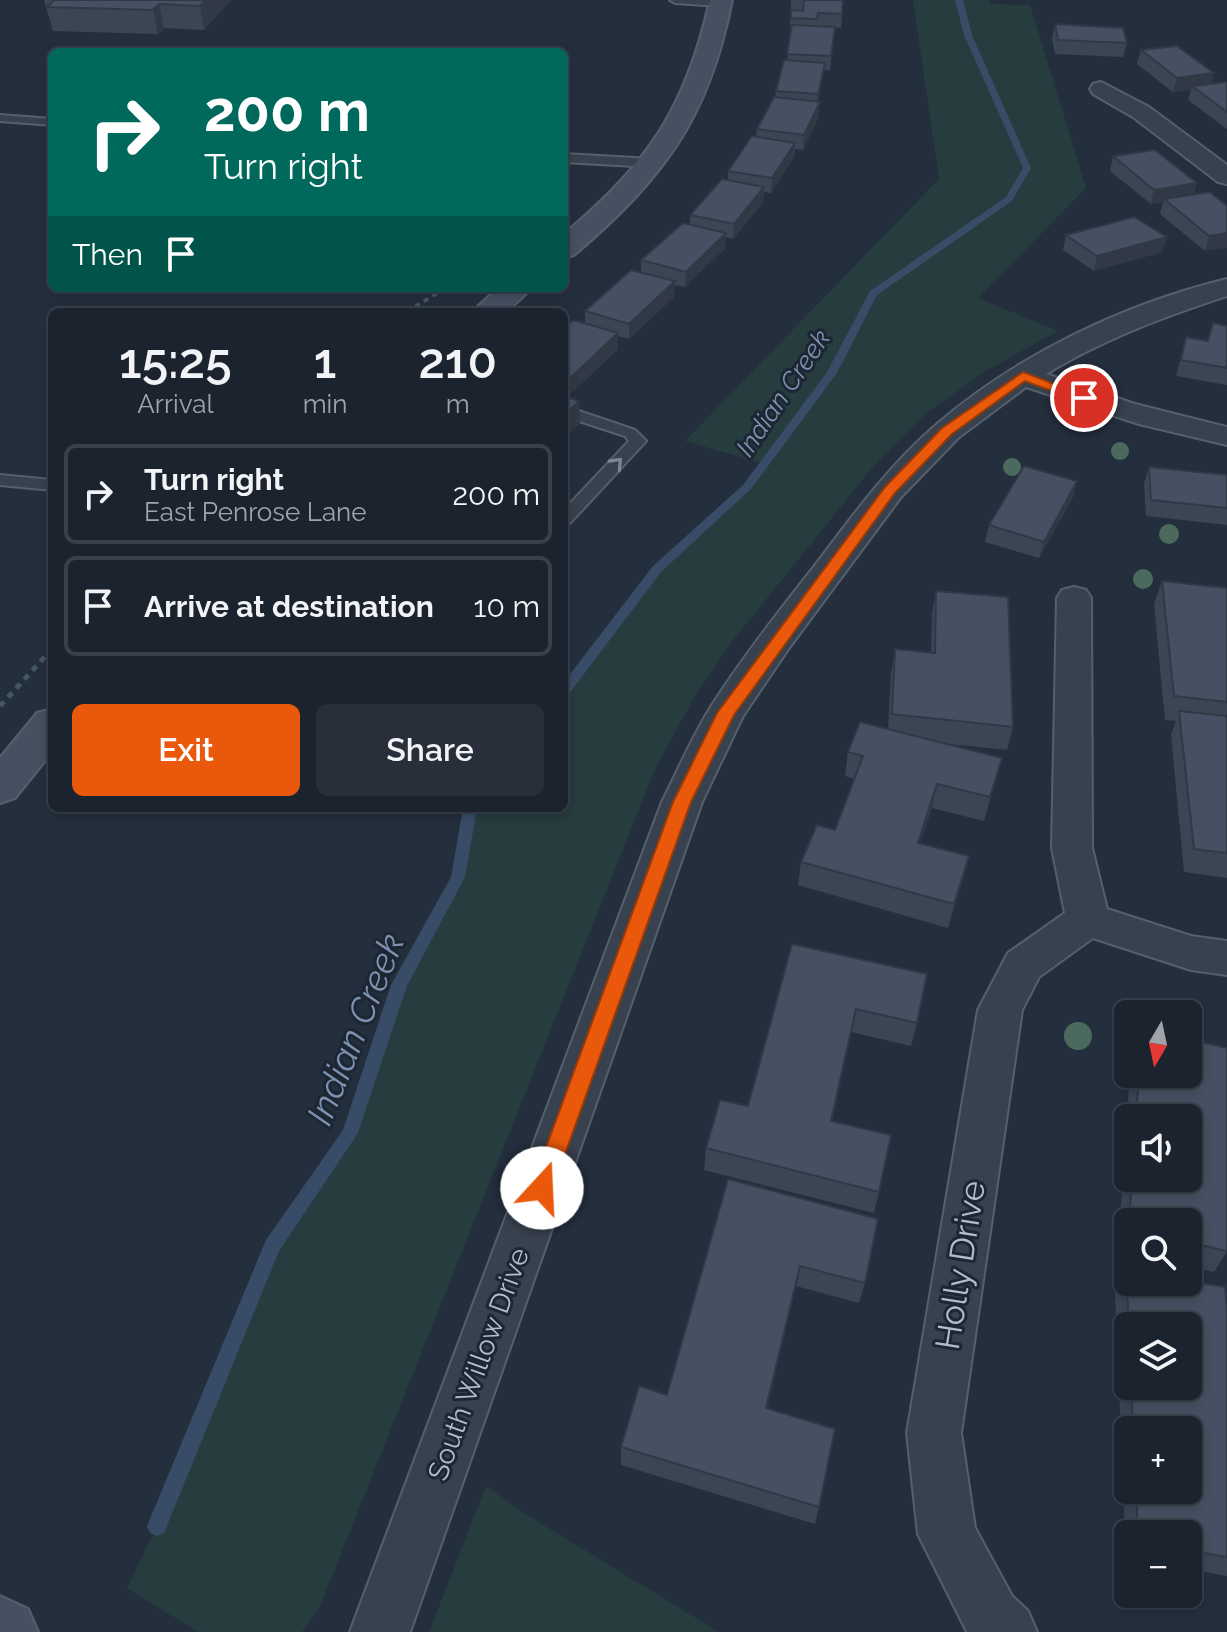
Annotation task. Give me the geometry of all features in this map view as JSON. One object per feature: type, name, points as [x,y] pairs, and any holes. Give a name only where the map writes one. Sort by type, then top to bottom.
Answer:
[{"type":"street","points":[[568,246],[620,200],[652,163],[689,109],[707,68],[721,1]]},
{"type":"street","points":[[1101,89],[1141,112],[1227,177]]},
{"type":"street","name":"South Willow Drive","points":[[380,1632],[682,802],[726,713],[776,640],[890,490],[947,431],[1023,376],[1097,334],[1138,316],[1227,287]]},
{"type":"street","points":[[492,308],[512,292]]},
{"type":"street","points":[[1023,376],[1137,415],[1227,436]]},
{"type":"street","points":[[1074,598],[1072,848],[1088,919],[1191,953],[1227,958]]},
{"type":"street","points":[[0,787],[48,728]]},
{"type":"street","name":"Holly Drive","points":[[1007,1632],[991,1617],[947,1534],[934,1433],[1000,1010],[1023,965],[1088,919]]},
{"type":"street","points":[[0,1629],[5,1632]]},
{"type":"lane","points":[[675,0],[721,1]]},
{"type":"lane","points":[[0,118],[48,122]]},
{"type":"lane","points":[[568,158],[652,163]]},
{"type":"lane","points":[[568,412],[630,433],[638,441],[568,516]]},
{"type":"lane","points":[[0,480],[48,485]]},
{"type":"path","points":[[413,308],[439,292]]},
{"type":"path","points":[[0,706],[48,653]]},
{"type":"green space","points":[[913,0],[989,0],[990,4],[1030,5],[1086,188],[978,298],[1058,331],[984,372],[925,414],[873,467],[730,644],[695,696],[656,767],[320,1606],[302,1632],[198,1632],[127,1588],[157,1526],[272,1246],[350,1133],[399,985],[458,877],[469,812],[568,812],[568,686],[657,569],[747,487],[765,464],[685,441],[939,179]]},
{"type":"green space","points":[[486,1486],[524,1513],[719,1632],[429,1632]]},
{"type":"building","points":[[54,0],[205,0],[200,6],[159,4],[153,10],[47,7]]},
{"type":"building","points":[[804,0],[843,0],[842,14],[818,13],[817,19],[791,18],[791,10],[803,11]]},
{"type":"building","points":[[1055,24],[1123,28],[1127,43],[1058,40]]},
{"type":"building","points":[[792,25],[835,27],[831,56],[787,54]]},
{"type":"building","points":[[1177,46],[1214,73],[1177,78],[1141,50]]},
{"type":"building","points":[[784,60],[825,63],[818,94],[776,91]]},
{"type":"building","points":[[1227,82],[1227,112],[1192,86]]},
{"type":"building","points":[[774,97],[820,102],[804,135],[757,129]]},
{"type":"building","points":[[752,136],[795,143],[772,178],[728,171]]},
{"type":"building","points":[[1155,150],[1197,183],[1154,190],[1113,156]]},
{"type":"building","points":[[722,179],[764,187],[734,224],[690,215]]},
{"type":"building","points":[[1210,192],[1227,206],[1227,233],[1209,236],[1164,199]]},
{"type":"building","points":[[1134,217],[1167,237],[1097,256],[1066,235]]},
{"type":"building","points":[[683,223],[726,233],[686,272],[641,260]]},
{"type":"building","points":[[631,270],[675,281],[629,324],[585,311]]},
{"type":"building","points":[[573,320],[618,333],[568,380],[568,324]]},
{"type":"building","points":[[1213,323],[1227,326],[1227,368],[1181,360],[1186,337],[1208,341]]},
{"type":"building","points":[[568,397],[579,401],[568,412]]},
{"type":"building","points":[[1024,466],[1077,481],[1044,542],[989,525]]},
{"type":"building","points":[[1149,467],[1227,475],[1227,508],[1151,500]]},
{"type":"building","points":[[1162,581],[1227,588],[1227,702],[1174,696]]},
{"type":"building","points":[[936,591],[1008,597],[1013,727],[892,714],[895,649],[935,653]]},
{"type":"building","points":[[1179,711],[1227,716],[1227,853],[1194,849]]},
{"type":"building","points":[[860,722],[1002,758],[990,797],[937,784],[918,843],[969,856],[954,904],[801,862],[817,825],[835,830],[863,756],[848,752]]},
{"type":"building","points":[[792,944],[927,974],[917,1023],[856,1009],[831,1121],[891,1135],[879,1192],[706,1148],[720,1100],[748,1106]]},
{"type":"building","points":[[1202,1042],[1227,1048],[1227,1251],[1202,1245],[1202,1208],[1130,1208],[1131,1192],[1202,1192],[1202,1104],[1137,1104],[1138,1088],[1202,1088]]},
{"type":"building","points":[[728,1179],[878,1219],[865,1283],[800,1266],[766,1408],[835,1429],[819,1507],[621,1447],[639,1386],[667,1395]]},
{"type":"building","points":[[1202,1283],[1225,1287],[1227,1557],[1202,1553],[1202,1520],[1137,1520],[1137,1504],[1202,1504],[1202,1416],[1132,1416],[1132,1400],[1202,1400],[1202,1312],[1128,1312],[1127,1296],[1202,1296]]},
{"type":"waterway","name":"Indian Creek","points":[[568,686],[657,569],[747,487],[832,373],[873,293],[1009,199],[1027,168],[968,35],[959,0]]},
{"type":"waterway","name":"Indian Creek","points":[[157,1526],[272,1246],[350,1133],[399,985],[458,877],[469,812]]},
{"type":"route","points":[[542,1188],[682,802],[726,713],[776,640],[890,490],[947,431],[1023,376],[1084,398]]}]
